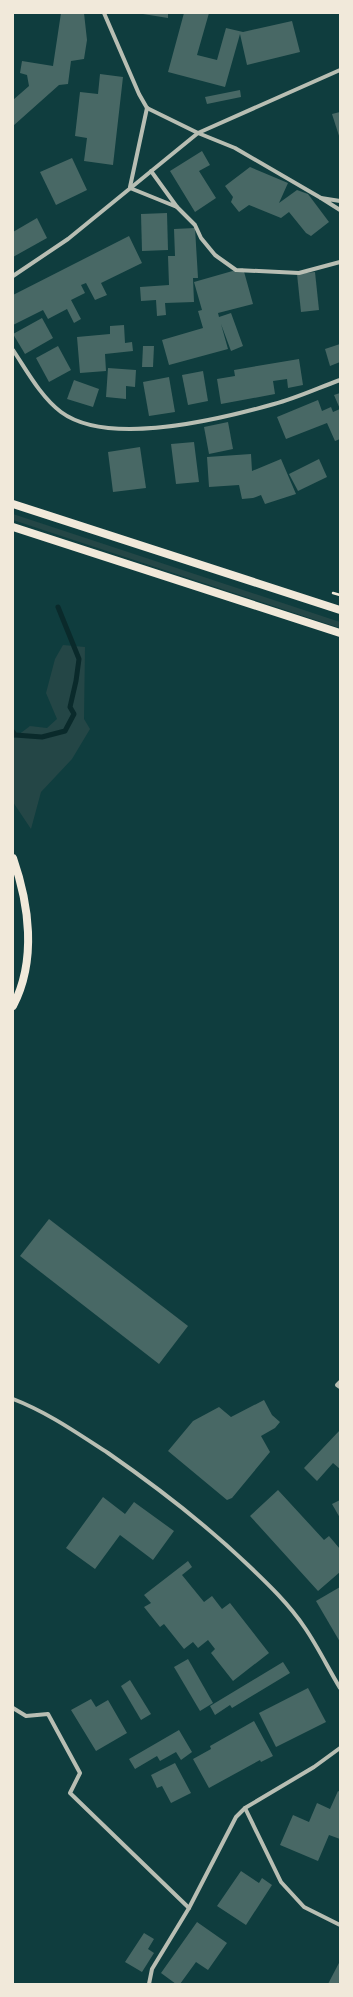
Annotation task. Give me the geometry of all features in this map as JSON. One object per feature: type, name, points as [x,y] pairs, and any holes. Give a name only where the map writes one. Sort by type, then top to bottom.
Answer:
[{"type":"main road","points":[[13,504],[340,610]]},
{"type":"main road","points":[[13,527],[340,633]]},
{"type":"main road","points":[[13,858],[21,882],[26,910],[28,938],[26,968],[13,1006]]},
{"type":"street","points":[[104,13],[139,94],[147,108],[198,133],[235,148],[340,210]]},
{"type":"street","points":[[13,276],[68,239],[198,133],[340,70]]},
{"type":"street","points":[[130,188],[147,108]]},
{"type":"street","points":[[151,171],[176,207],[195,225],[201,238],[214,255],[236,270],[299,273],[340,262]]},
{"type":"street","points":[[130,188],[176,207]]},
{"type":"street","points":[[321,198],[340,200]]},
{"type":"street","points":[[13,350],[48,400],[62,412],[78,422],[103,428],[135,430],[184,424],[275,404],[340,380]]},
{"type":"street","points":[[340,1382],[337,1385],[340,1387]]},
{"type":"street","points":[[13,1399],[30,1405],[68,1426],[130,1468],[172,1499],[224,1542],[273,1589],[305,1627],[340,1688]]},
{"type":"street","points":[[13,1708],[26,1716],[48,1714],[80,1773],[70,1793],[189,1908]]},
{"type":"street","points":[[149,1984],[152,1969],[189,1908],[233,1823],[245,1808],[314,1767],[340,1748]]},
{"type":"street","points":[[245,1808],[281,1882],[304,1907],[340,1925]]},
{"type":"shaded area","points":[[13,514],[340,622],[340,628],[13,520]]},
{"type":"shaded area","points":[[63,645],[85,647],[84,719],[90,729],[72,759],[41,792],[31,829],[13,802],[13,739],[30,726],[47,728],[57,719],[46,693],[55,659]]},
{"type":"building","points":[[61,13],[84,13],[87,40],[84,59],[71,61],[68,84],[59,85],[13,126],[13,100],[29,86],[27,75],[20,73],[22,61],[53,66]]},
{"type":"building","points":[[168,13],[168,18],[143,14]]},
{"type":"building","points":[[184,13],[209,13],[197,55],[217,60],[226,28],[243,32],[292,21],[300,52],[247,65],[240,34],[225,87],[168,72]]},
{"type":"building","points":[[100,74],[123,77],[113,165],[84,161],[87,138],[75,136],[80,92],[98,94]]},
{"type":"building","points":[[240,90],[241,97],[207,104],[205,97]]},
{"type":"building","points":[[340,112],[340,139],[332,114]]},
{"type":"building","points":[[202,151],[210,165],[199,171],[216,198],[195,212],[170,171]]},
{"type":"building","points":[[72,158],[87,190],[56,205],[40,172]]},
{"type":"building","points":[[250,167],[288,183],[279,203],[297,190],[308,194],[329,222],[311,236],[306,233],[289,212],[281,218],[249,205],[239,212],[231,202],[233,197],[225,186]]},
{"type":"building","points":[[167,213],[168,250],[142,251],[141,214]]},
{"type":"building","points":[[37,218],[47,238],[13,257],[13,232]]},
{"type":"building","points":[[195,228],[198,278],[193,278],[194,302],[165,303],[166,315],[157,316],[156,300],[141,301],[140,287],[169,285],[168,256],[175,256],[174,229]]},
{"type":"building","points":[[129,236],[142,263],[101,283],[107,295],[95,300],[86,283],[81,285],[85,293],[71,300],[81,319],[74,323],[67,309],[48,319],[43,310],[13,325],[13,295]]},
{"type":"building","points":[[243,268],[253,304],[218,313],[219,317],[231,313],[243,346],[231,351],[221,324],[228,349],[169,365],[162,340],[203,328],[198,311],[202,310],[194,282]]},
{"type":"building","points":[[315,272],[319,310],[301,312],[297,274]]},
{"type":"building","points":[[42,318],[53,338],[25,354],[13,334]]},
{"type":"building","points":[[124,325],[125,343],[132,342],[133,351],[105,354],[106,371],[80,373],[77,337],[110,334],[110,326]]},
{"type":"building","points":[[340,344],[340,362],[330,366],[325,349]]},
{"type":"building","points":[[58,346],[71,370],[49,382],[36,358]]},
{"type":"building","points":[[143,346],[154,346],[153,367],[142,367]]},
{"type":"building","points":[[299,359],[303,385],[288,388],[287,379],[273,381],[275,394],[221,404],[217,379],[235,376],[234,370]]},
{"type":"building","points":[[108,368],[136,370],[135,387],[126,386],[126,399],[106,397]]},
{"type":"building","points":[[203,371],[208,401],[188,405],[182,375]]},
{"type":"building","points":[[169,377],[175,412],[149,416],[143,382]]},
{"type":"building","points":[[74,380],[99,389],[93,407],[67,399]]},
{"type":"building","points":[[340,393],[340,409],[334,395]]},
{"type":"building","points":[[318,400],[322,411],[331,407],[333,412],[340,409],[340,439],[335,441],[327,423],[286,439],[277,417]]},
{"type":"building","points":[[228,422],[233,449],[209,454],[204,427]]},
{"type":"building","points":[[194,442],[199,482],[176,484],[171,444]]},
{"type":"building","points":[[140,447],[146,488],[113,492],[108,452]]},
{"type":"building","points":[[251,454],[252,471],[281,459],[296,494],[265,504],[261,495],[253,498],[242,499],[239,485],[209,487],[207,457]]},
{"type":"building","points":[[319,459],[327,477],[298,491],[289,474]]},
{"type":"building","points":[[49,1219],[188,1326],[159,1364],[20,1256]]},
{"type":"building","points":[[264,1400],[272,1415],[280,1422],[275,1428],[261,1436],[270,1452],[232,1498],[227,1500],[168,1451],[193,1421],[219,1407],[231,1417]]},
{"type":"building","points":[[340,1430],[340,1469],[333,1463],[317,1481],[304,1468]]},
{"type":"building","points":[[278,1490],[324,1540],[329,1536],[340,1549],[340,1572],[318,1591],[250,1516]]},
{"type":"building","points":[[103,1497],[125,1514],[134,1502],[174,1531],[153,1560],[120,1535],[95,1569],[66,1548]]},
{"type":"building","points":[[340,1500],[340,1518],[332,1504]]},
{"type":"building","points":[[188,1561],[192,1567],[182,1575],[204,1602],[212,1596],[222,1609],[230,1603],[269,1653],[233,1681],[211,1653],[215,1649],[208,1640],[198,1648],[193,1642],[184,1649],[164,1624],[160,1627],[144,1607],[151,1603],[144,1595]]},
{"type":"building","points":[[340,1587],[340,1642],[316,1601]]},
{"type":"building","points":[[188,1659],[213,1703],[200,1711],[174,1667]]},
{"type":"building","points":[[283,1662],[290,1673],[232,1708],[230,1705],[215,1715],[210,1706]]},
{"type":"building","points":[[130,1680],[151,1714],[141,1720],[121,1686]]},
{"type":"building","points":[[308,1688],[326,1722],[276,1747],[259,1713]]},
{"type":"building","points":[[91,1699],[96,1707],[108,1700],[127,1733],[96,1751],[71,1710]]},
{"type":"building","points":[[254,1721],[273,1756],[261,1762],[260,1760],[209,1788],[193,1759],[211,1749],[210,1746]]},
{"type":"building","points":[[179,1730],[192,1752],[181,1760],[176,1752],[160,1761],[157,1756],[135,1769],[129,1759]]},
{"type":"building","points":[[175,1763],[191,1793],[171,1803],[162,1786],[157,1788],[151,1775]]},
{"type":"building","points":[[338,1791],[340,1792],[340,1839],[329,1835],[318,1861],[280,1845],[293,1815],[309,1822],[317,1803],[330,1809]]},
{"type":"building","points":[[241,1871],[259,1883],[262,1878],[272,1885],[246,1925],[217,1906]]},
{"type":"building","points":[[197,1922],[227,1943],[208,1970],[196,1962],[180,1984],[176,1984],[161,1973]]},
{"type":"building","points":[[144,1933],[154,1939],[148,1949],[154,1953],[142,1972],[125,1962]]},
{"type":"building","points":[[340,1961],[340,1984],[328,1984]]},
{"type":"waterway","points":[[13,732],[15,735],[42,737],[65,731],[74,714],[70,707],[79,659],[58,607]]}]
